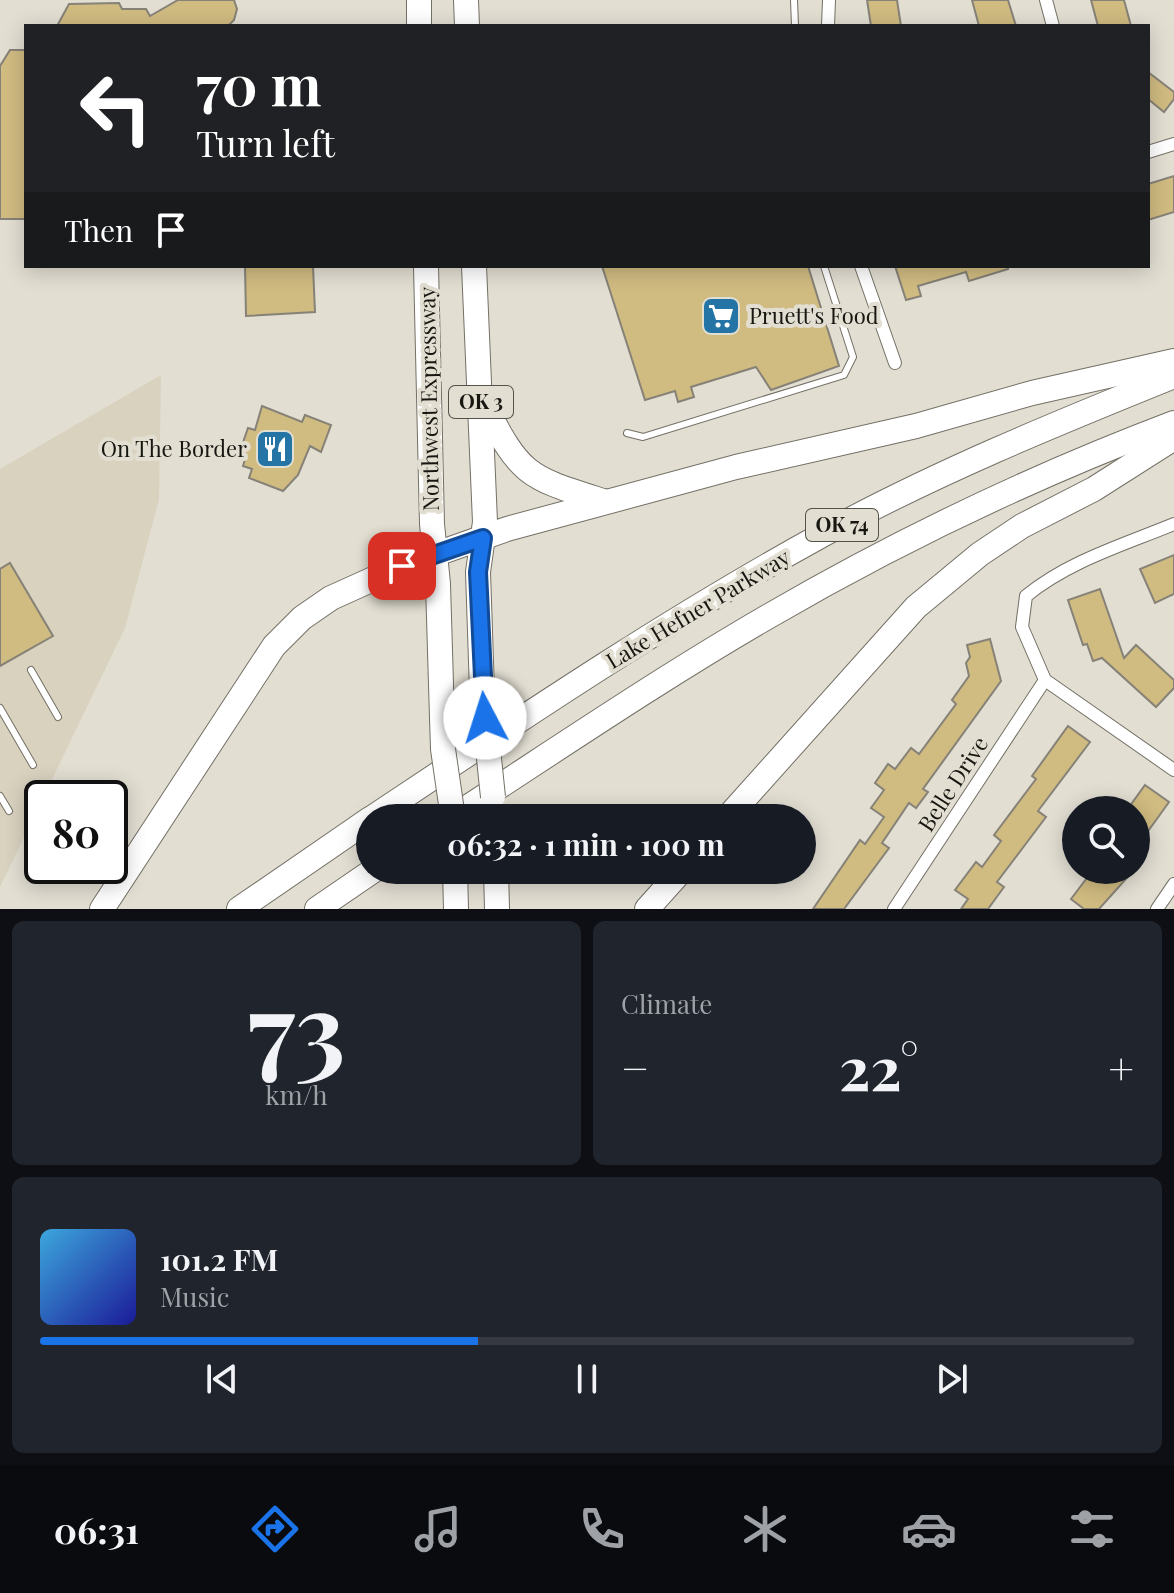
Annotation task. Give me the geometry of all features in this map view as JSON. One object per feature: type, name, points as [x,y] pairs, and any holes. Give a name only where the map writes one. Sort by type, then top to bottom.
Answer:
[{"type":"highway","points":[[419,0],[419,24]]},
{"type":"highway","points":[[466,0],[467,24]]},
{"type":"highway","name":"Northwest Expressway","points":[[426,268],[442,718],[451,804]]},
{"type":"highway","name":"OK 3","points":[[474,268],[485,522],[478,572],[482,691],[493,804]]},
{"type":"highway","points":[[102,909],[274,646],[302,618],[331,598],[435,554],[603,501],[916,426],[1032,393],[1174,361]]},
{"type":"highway","name":"Lake Hefner Parkway","points":[[394,804],[622,654],[824,534],[1051,425],[1174,376]]},
{"type":"highway","points":[[481,399],[505,447],[520,464],[555,487],[603,501]]},
{"type":"highway","name":"Lake Hefner Parkway","points":[[473,804],[664,679],[770,615],[895,548],[1022,486],[1174,423]]},
{"type":"highway","points":[[740,804],[916,607],[945,581],[1022,526],[1094,489],[1174,438]]},
{"type":"highway","name":"Lake Hefner Parkway","points":[[239,909],[356,829]]},
{"type":"highway","points":[[317,909],[356,882]]},
{"type":"highway","points":[[455,884],[456,909]]},
{"type":"highway","points":[[496,884],[497,909]]},
{"type":"highway","points":[[647,909],[669,884]]},
{"type":"street","points":[[828,24],[829,0]]},
{"type":"street","points":[[1046,0],[1052,24]]},
{"type":"street","points":[[1150,151],[1174,144]]},
{"type":"street","points":[[862,268],[895,363]]},
{"type":"street","points":[[1174,524],[1072,565],[1046,580],[1026,596],[1022,627],[1045,680],[1174,770]]},
{"type":"street","name":"Belle Drive","points":[[894,909],[1045,680]]},
{"type":"street","points":[[1157,909],[1174,884]]},
{"type":"lane","points":[[794,0],[795,24]]},
{"type":"lane","points":[[627,433],[643,437],[844,375],[853,357],[825,268]]},
{"type":"lane","points":[[31,670],[58,717]]},
{"type":"lane","points":[[0,708],[33,765]]},
{"type":"lane","points":[[0,796],[9,811]]},
{"type":"shaded area","points":[[161,375],[159,499],[125,628],[52,780],[24,780],[24,837],[0,887],[0,469]]},
{"type":"building","points":[[178,0],[234,0],[237,9],[230,24],[58,24],[69,4],[119,3],[122,9],[146,9],[150,16]]},
{"type":"building","points":[[867,0],[897,0],[901,24],[871,24]]},
{"type":"building","points":[[972,0],[1008,0],[1015,24],[978,24]]},
{"type":"building","points":[[1091,0],[1124,0],[1130,24],[1097,24]]},
{"type":"building","points":[[10,50],[24,50],[24,219],[0,219],[0,66]]},
{"type":"building","points":[[1150,74],[1174,92],[1174,99],[1164,112],[1150,101]]},
{"type":"building","points":[[1174,176],[1174,212],[1150,219],[1150,183]]},
{"type":"building","points":[[245,268],[313,268],[315,312],[246,316]]},
{"type":"building","name":"Pruett's Food","points":[[603,268],[809,268],[839,366],[771,390],[756,367],[691,387],[694,397],[678,402],[675,391],[645,400]]},
{"type":"building","points":[[896,268],[1008,269],[969,281],[966,272],[918,286],[921,296],[906,300]]},
{"type":"building","name":"On The Border","points":[[262,406],[302,422],[305,415],[331,425],[321,452],[310,446],[298,475],[283,491],[249,478],[252,469],[243,466],[246,456],[239,454],[248,428],[255,430]]},
{"type":"building","points":[[1174,555],[1174,594],[1155,603],[1140,569]]},
{"type":"building","points":[[10,563],[53,636],[0,666],[0,569]]},
{"type":"building","points":[[1100,589],[1124,658],[1136,645],[1174,680],[1174,688],[1156,707],[1102,658],[1093,661],[1087,644],[1083,645],[1068,600]]},
{"type":"building","points":[[990,639],[1001,681],[923,789],[928,792],[916,808],[909,803],[882,843],[889,848],[844,909],[813,909],[860,840],[865,844],[884,817],[871,808],[884,790],[875,783],[888,764],[895,769],[911,748],[919,754],[956,704],[952,700],[969,676],[967,645]]},
{"type":"building","points":[[1068,726],[1090,742],[1038,811],[1046,817],[997,882],[1004,887],[988,909],[961,909],[968,899],[955,890],[976,862],[982,867],[1001,841],[994,835],[1036,779],[1032,776]]},
{"type":"building","points":[[1145,785],[1169,802],[1150,828],[1150,796],[1137,796]]},
{"type":"building","points":[[1082,884],[1121,884],[1099,909],[1084,909],[1071,899]]},
{"type":"place","name":"Pruett's Food","points":[[721,316]]},
{"type":"place","name":"On The Border","points":[[275,449]]},
{"type":"route","points":[[402,566],[483,538],[478,572],[485,718]]}]
